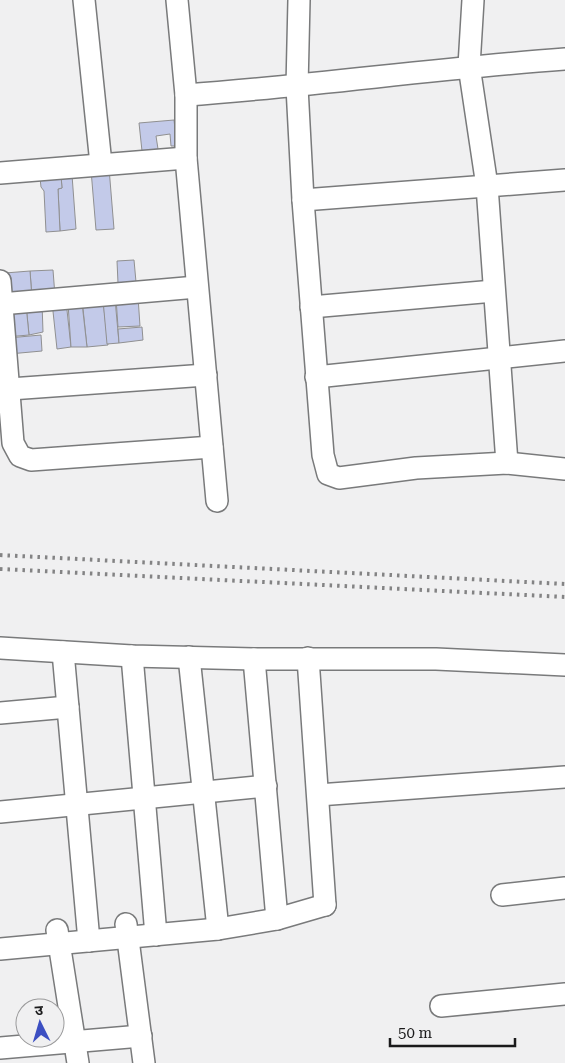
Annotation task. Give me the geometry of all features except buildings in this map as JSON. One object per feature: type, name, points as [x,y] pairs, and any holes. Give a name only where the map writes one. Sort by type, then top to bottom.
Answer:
[{"type":"street","points":[[84,0],[101,164]]},
{"type":"street","points":[[177,0],[186,95],[186,158],[217,500]]},
{"type":"street","points":[[299,0],[297,87],[303,200],[316,377],[323,455],[326,468],[332,477],[416,468],[507,464],[565,469]]},
{"type":"street","points":[[473,0],[469,66],[487,186],[507,464]]},
{"type":"street","points":[[186,95],[297,87],[469,66],[565,59]]},
{"type":"street","points":[[0,173],[186,158]]},
{"type":"street","points":[[303,200],[565,180]]},
{"type":"street","points":[[0,281],[0,304],[10,389],[6,426],[17,453],[25,459],[31,460],[212,447]]},
{"type":"street","points":[[0,304],[197,287]]},
{"type":"street","points":[[311,307],[494,291]]},
{"type":"street","points":[[316,377],[565,351]]},
{"type":"street","points":[[10,389],[206,375]]},
{"type":"street","points":[[0,648],[132,656],[254,659],[436,659],[565,665]]},
{"type":"street","points":[[63,652],[88,934]]},
{"type":"street","points":[[132,656],[155,928]]},
{"type":"street","points":[[189,657],[217,923]]},
{"type":"street","points":[[0,949],[58,937],[217,923],[324,905],[308,658]]},
{"type":"street","points":[[254,659],[277,913]]},
{"type":"street","points":[[0,714],[68,707]]},
{"type":"street","points":[[318,795],[565,777]]},
{"type":"street","points":[[0,812],[266,786]]},
{"type":"street","points":[[502,895],[565,888]]},
{"type":"street","points":[[127,931],[144,1063]]},
{"type":"street","points":[[0,935],[58,937]]},
{"type":"street","points":[[58,937],[78,1063]]},
{"type":"street","points":[[441,1006],[565,994]]},
{"type":"street","points":[[5,1053],[75,1041],[141,1036]]},
{"type":"railway","points":[[0,555],[565,584]]},
{"type":"railway","points":[[0,569],[565,597]]}]
